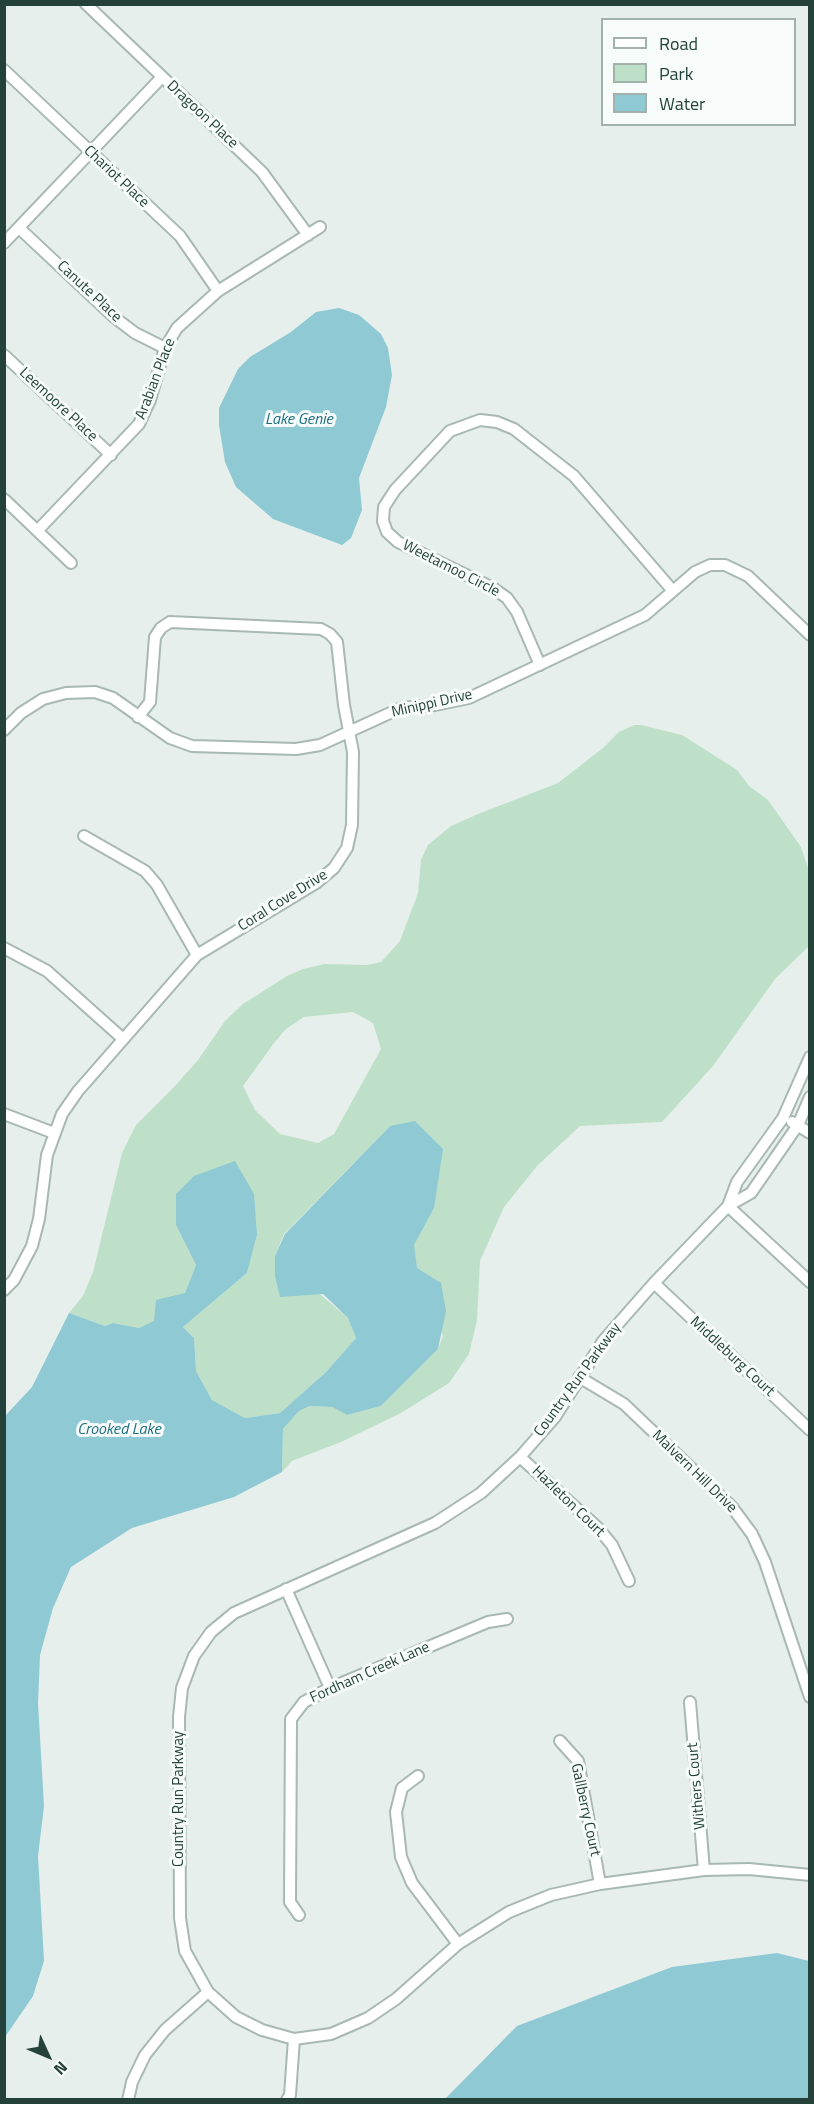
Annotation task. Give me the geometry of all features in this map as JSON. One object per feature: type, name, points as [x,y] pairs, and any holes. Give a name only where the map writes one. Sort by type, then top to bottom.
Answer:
[{"type":"street","name":"Dragoon Place","points":[[86,4],[262,172],[308,235]]},
{"type":"street","name":"Chariot Place","points":[[4,70],[180,236],[218,291]]},
{"type":"street","points":[[4,243],[162,77]]},
{"type":"street","name":"Arabian Place","points":[[38,530],[139,424],[165,348],[177,328],[218,291],[320,227]]},
{"type":"street","name":"Canute Place","points":[[19,228],[121,322],[135,333],[165,348]]},
{"type":"street","name":"Leemoore Place","points":[[4,355],[111,455]]},
{"type":"street","name":"Weetamoo Circle","points":[[540,664],[517,612],[507,598],[493,588],[398,542],[387,532],[383,521],[384,507],[395,490],[450,431],[480,420],[497,422],[514,429],[574,476],[673,591]]},
{"type":"street","points":[[4,499],[71,563]]},
{"type":"street","name":"Minippi Drive","points":[[4,730],[21,713],[44,699],[66,693],[94,692],[113,698],[170,738],[192,746],[296,749],[320,745],[401,708],[435,705],[469,698],[645,615],[696,572],[710,565],[725,565],[747,576],[810,635]]},
{"type":"street","name":"Coral Cove Drive","points":[[4,1290],[14,1280],[32,1246],[39,1219],[47,1155],[62,1114],[78,1091],[197,955],[316,883],[334,868],[347,848],[352,825],[353,752],[344,705],[337,642],[330,634],[321,629],[170,622],[161,628],[155,637],[150,702],[138,717]]},
{"type":"street","points":[[84,836],[145,871],[157,885],[197,955]]},
{"type":"street","points":[[4,948],[47,971],[122,1038]]},
{"type":"street","name":"Country Run Parkway","points":[[728,1206],[736,1182],[783,1118],[810,1057]]},
{"type":"street","name":"Country Run Parkway","points":[[809,1874],[749,1869],[704,1870],[600,1884],[551,1895],[509,1912],[458,1944],[396,1999],[368,2018],[331,2034],[294,2039],[262,2030],[236,2017],[208,1992],[185,1950],[180,1918],[179,1717],[182,1688],[194,1656],[211,1632],[234,1613],[435,1523],[481,1493],[520,1457],[555,1417],[603,1341],[654,1283],[728,1206],[751,1193],[798,1125],[810,1097]]},
{"type":"street","points":[[4,1114],[54,1133]]},
{"type":"street","points":[[783,1118],[810,1133]]},
{"type":"street","points":[[728,1206],[810,1282]]},
{"type":"street","name":"Middleburg Court","points":[[654,1283],[810,1430]]},
{"type":"street","name":"Malvern Hill Drive","points":[[579,1377],[624,1404],[732,1508],[752,1534],[765,1562],[810,1697]]},
{"type":"street","name":"Hazleton Court","points":[[520,1457],[598,1528],[612,1545],[629,1581]]},
{"type":"street","points":[[286,1589],[330,1688]]},
{"type":"street","name":"Fordham Creek Lane","points":[[299,1915],[290,1902],[291,1719],[304,1702],[330,1688],[488,1622],[507,1619]]},
{"type":"street","name":"Withers Court","points":[[690,1702],[704,1870]]},
{"type":"street","name":"Gallberry Court","points":[[560,1741],[578,1761],[600,1884]]},
{"type":"street","points":[[418,1776],[402,1788],[396,1812],[401,1857],[412,1883],[458,1944]]},
{"type":"street","points":[[128,2100],[132,2082],[145,2055],[165,2030],[208,1992]]},
{"type":"street","points":[[286,2100],[290,2095],[294,2039]]},
{"type":"green space","points":[[634,725],[641,725],[682,735],[737,770],[749,786],[768,800],[801,847],[809,871],[809,946],[775,979],[713,1066],[662,1122],[580,1126],[537,1166],[504,1207],[480,1261],[477,1320],[469,1354],[449,1383],[401,1413],[341,1442],[292,1461],[282,1472],[283,1429],[299,1411],[310,1406],[332,1407],[347,1415],[381,1406],[438,1349],[443,1336],[417,1268],[413,1245],[434,1208],[390,1126],[284,1234],[275,1256],[348,1318],[356,1338],[326,1372],[280,1413],[245,1418],[212,1400],[196,1371],[194,1338],[183,1327],[247,1273],[257,1235],[176,1225],[196,1265],[185,1293],[154,1322],[139,1328],[113,1323],[105,1326],[69,1313],[83,1296],[93,1272],[122,1153],[136,1125],[198,1060],[225,1021],[243,1004],[287,976],[303,969],[325,964],[367,965],[381,962],[400,941],[418,893],[421,860],[428,845],[451,826],[558,783],[603,748],[619,732]],"holes":[[[353,1012],[373,1023],[381,1049],[334,1134],[318,1143],[280,1134],[255,1110],[243,1086],[286,1029],[304,1017]]]},
{"type":"water","name":"Lake Genie","points":[[339,308],[359,315],[381,334],[388,348],[392,375],[386,407],[359,478],[362,510],[351,538],[342,545],[273,519],[236,487],[225,462],[219,425],[219,408],[238,369],[250,357],[291,332],[316,312]]},
{"type":"water","name":"Crooked Lake","points":[[415,1121],[443,1149],[434,1208],[414,1245],[417,1268],[441,1283],[446,1311],[438,1349],[381,1406],[347,1415],[332,1407],[310,1406],[299,1411],[283,1429],[282,1472],[234,1497],[132,1528],[71,1567],[53,1608],[40,1655],[38,1703],[44,1806],[38,1856],[44,1961],[33,1996],[5,2037],[5,1416],[32,1387],[69,1313],[105,1326],[113,1323],[139,1328],[154,1321],[156,1300],[185,1293],[196,1265],[176,1225],[176,1194],[194,1176],[235,1161],[254,1194],[257,1235],[247,1273],[183,1327],[194,1338],[196,1371],[212,1400],[245,1418],[280,1413],[326,1372],[356,1338],[348,1318],[323,1294],[280,1297],[275,1276],[275,1256],[285,1234],[390,1126]]},
{"type":"water","points":[[777,1953],[809,1961],[809,2099],[445,2099],[517,2026],[672,1967]]}]
